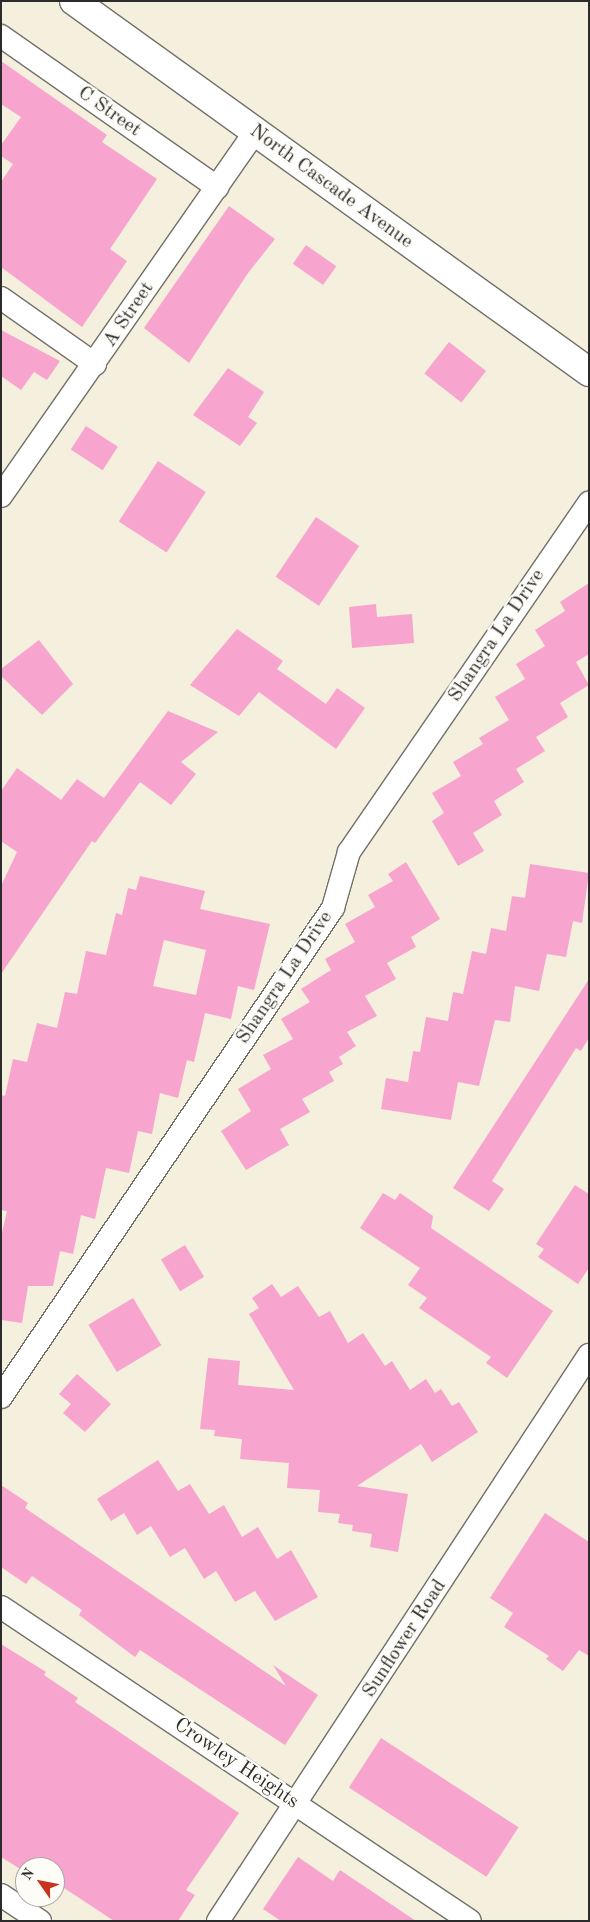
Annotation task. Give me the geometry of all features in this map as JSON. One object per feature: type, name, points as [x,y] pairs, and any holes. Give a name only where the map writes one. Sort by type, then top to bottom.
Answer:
[{"type":"street","name":"North Cascade Avenue","points":[[74,1],[589,372]]},
{"type":"street","name":"C Street","points":[[1,36],[217,187]]},
{"type":"street","name":"A Street","points":[[1,496],[96,364],[255,132]]},
{"type":"street","points":[[1,298],[96,364]]},
{"type":"street","name":"Shangra La Drive","points":[[1,1397],[333,908],[349,852],[589,503]]},
{"type":"street","name":"Sunflower Road","points":[[218,1921],[589,1355]]},
{"type":"street","name":"Crowley Heights","points":[[1,1607],[470,1921]]},
{"type":"street","points":[[1,1895],[39,1920]]},
{"type":"building","points":[[1,61],[107,135],[102,142],[157,179],[110,249],[127,261],[82,327],[1,267],[1,182],[13,164],[1,156],[1,145],[21,117],[1,104]]},
{"type":"building","points":[[229,206],[275,239],[248,273],[189,363],[144,328]]},
{"type":"building","points":[[306,245],[336,266],[323,285],[293,264]]},
{"type":"building","points":[[1,330],[60,361],[47,380],[34,372],[21,390],[1,376]]},
{"type":"building","points":[[449,342],[486,371],[461,402],[424,374]]},
{"type":"building","points":[[228,368],[264,392],[248,417],[257,423],[240,446],[193,415]]},
{"type":"building","points":[[86,426],[118,447],[103,470],[71,449]]},
{"type":"building","points":[[158,461],[206,492],[167,552],[119,521]]},
{"type":"building","points":[[316,517],[359,546],[319,606],[276,577]]},
{"type":"building","points":[[589,583],[589,654],[576,662],[589,685],[560,703],[568,717],[536,737],[545,751],[516,769],[524,782],[494,801],[502,815],[473,833],[484,851],[458,866],[432,821],[444,813],[432,793],[461,776],[453,762],[483,744],[479,738],[509,720],[495,697],[525,679],[516,664],[545,646],[535,630],[565,611],[560,602]]},
{"type":"building","points":[[376,604],[377,617],[412,614],[414,643],[352,648],[349,607]]},
{"type":"building","points":[[237,629],[283,661],[277,669],[326,704],[337,688],[365,708],[336,749],[259,692],[239,716],[190,685]]},
{"type":"building","points":[[39,640],[73,684],[42,715],[1,676],[1,669]]},
{"type":"building","points":[[168,711],[218,732],[181,762],[196,774],[171,805],[140,782],[95,843],[92,841],[1,974],[1,886],[17,852],[1,841],[1,791],[17,768],[61,800],[77,779],[104,798]]},
{"type":"building","points":[[406,862],[440,919],[411,937],[416,947],[387,963],[396,979],[365,996],[377,1016],[347,1032],[356,1046],[339,1057],[343,1064],[329,1072],[334,1081],[302,1099],[310,1112],[280,1129],[289,1145],[246,1170],[221,1131],[251,1111],[238,1089],[271,1069],[263,1055],[293,1039],[281,1019],[310,1002],[301,989],[331,970],[325,959],[355,942],[345,924],[375,907],[368,895],[393,881],[388,874]]},
{"type":"building","points":[[530,864],[589,873],[582,923],[573,921],[566,957],[547,954],[539,991],[515,986],[510,1022],[495,1020],[479,1086],[458,1082],[451,1120],[381,1109],[386,1078],[408,1082],[413,1051],[420,1052],[426,1017],[448,1021],[453,992],[463,994],[472,951],[486,954],[491,928],[506,931],[512,896],[525,898]]},
{"type":"building","points":[[140,876],[205,891],[200,909],[270,924],[254,990],[238,986],[231,1019],[205,1013],[194,1062],[187,1060],[178,1098],[160,1093],[152,1134],[138,1131],[129,1173],[106,1168],[95,1219],[81,1215],[73,1254],[60,1251],[53,1286],[28,1286],[22,1323],[1,1320],[1,1237],[7,1211],[1,1210],[1,1095],[5,1096],[13,1059],[27,1062],[37,1023],[57,1028],[65,992],[77,994],[86,951],[106,955],[116,913],[122,915],[128,888],[136,890]],"holes":[[[164,940],[206,950],[196,995],[153,986]]]},
{"type":"building","points":[[589,979],[589,1038],[581,1051],[576,1048],[492,1181],[504,1189],[489,1211],[453,1188]]},
{"type":"building","points":[[575,1185],[589,1194],[589,1268],[578,1284],[538,1257],[544,1249],[536,1244]]},
{"type":"building","points":[[383,1193],[395,1200],[400,1193],[433,1216],[431,1228],[553,1311],[507,1378],[486,1363],[491,1357],[419,1308],[427,1298],[408,1285],[420,1268],[360,1228]]},
{"type":"building","points":[[185,1245],[204,1277],[180,1291],[161,1259]]},
{"type":"building","points":[[272,1284],[281,1297],[298,1286],[319,1317],[330,1311],[348,1343],[363,1333],[385,1366],[392,1361],[410,1390],[426,1379],[435,1393],[441,1389],[452,1406],[459,1402],[478,1432],[432,1462],[421,1444],[357,1486],[408,1494],[398,1552],[370,1547],[372,1534],[352,1531],[353,1525],[338,1523],[340,1514],[318,1512],[320,1490],[287,1488],[289,1463],[240,1459],[242,1439],[214,1436],[215,1430],[200,1429],[208,1358],[240,1361],[238,1385],[294,1390],[249,1314],[259,1308],[252,1298]]},
{"type":"building","points":[[133,1298],[161,1345],[117,1372],[88,1325]]},
{"type":"building","points":[[77,1374],[111,1404],[85,1432],[63,1413],[71,1404],[59,1394]]},
{"type":"building","points":[[158,1460],[178,1491],[190,1484],[209,1514],[224,1505],[242,1537],[258,1527],[277,1559],[291,1550],[318,1597],[275,1621],[255,1591],[235,1602],[216,1571],[204,1579],[185,1548],[170,1557],[151,1526],[137,1535],[124,1513],[111,1521],[97,1499]]},
{"type":"building","points":[[1,1485],[28,1503],[25,1508],[286,1686],[273,1665],[318,1695],[285,1745],[140,1650],[135,1657],[79,1615],[82,1610],[32,1576],[26,1584],[1,1567]]},
{"type":"building","points":[[545,1513],[589,1542],[589,1656],[579,1650],[563,1671],[546,1659],[549,1656],[504,1627],[513,1613],[490,1598]]},
{"type":"building","points":[[1,1644],[46,1672],[44,1675],[78,1698],[75,1702],[239,1813],[186,1890],[195,1895],[178,1921],[114,1921],[65,1889],[65,1857],[15,1857],[15,1866],[1,1857]]},
{"type":"building","points":[[381,1738],[519,1827],[486,1877],[349,1787]]},
{"type":"building","points":[[298,1857],[333,1881],[340,1870],[416,1921],[281,1921],[263,1909]]}]
